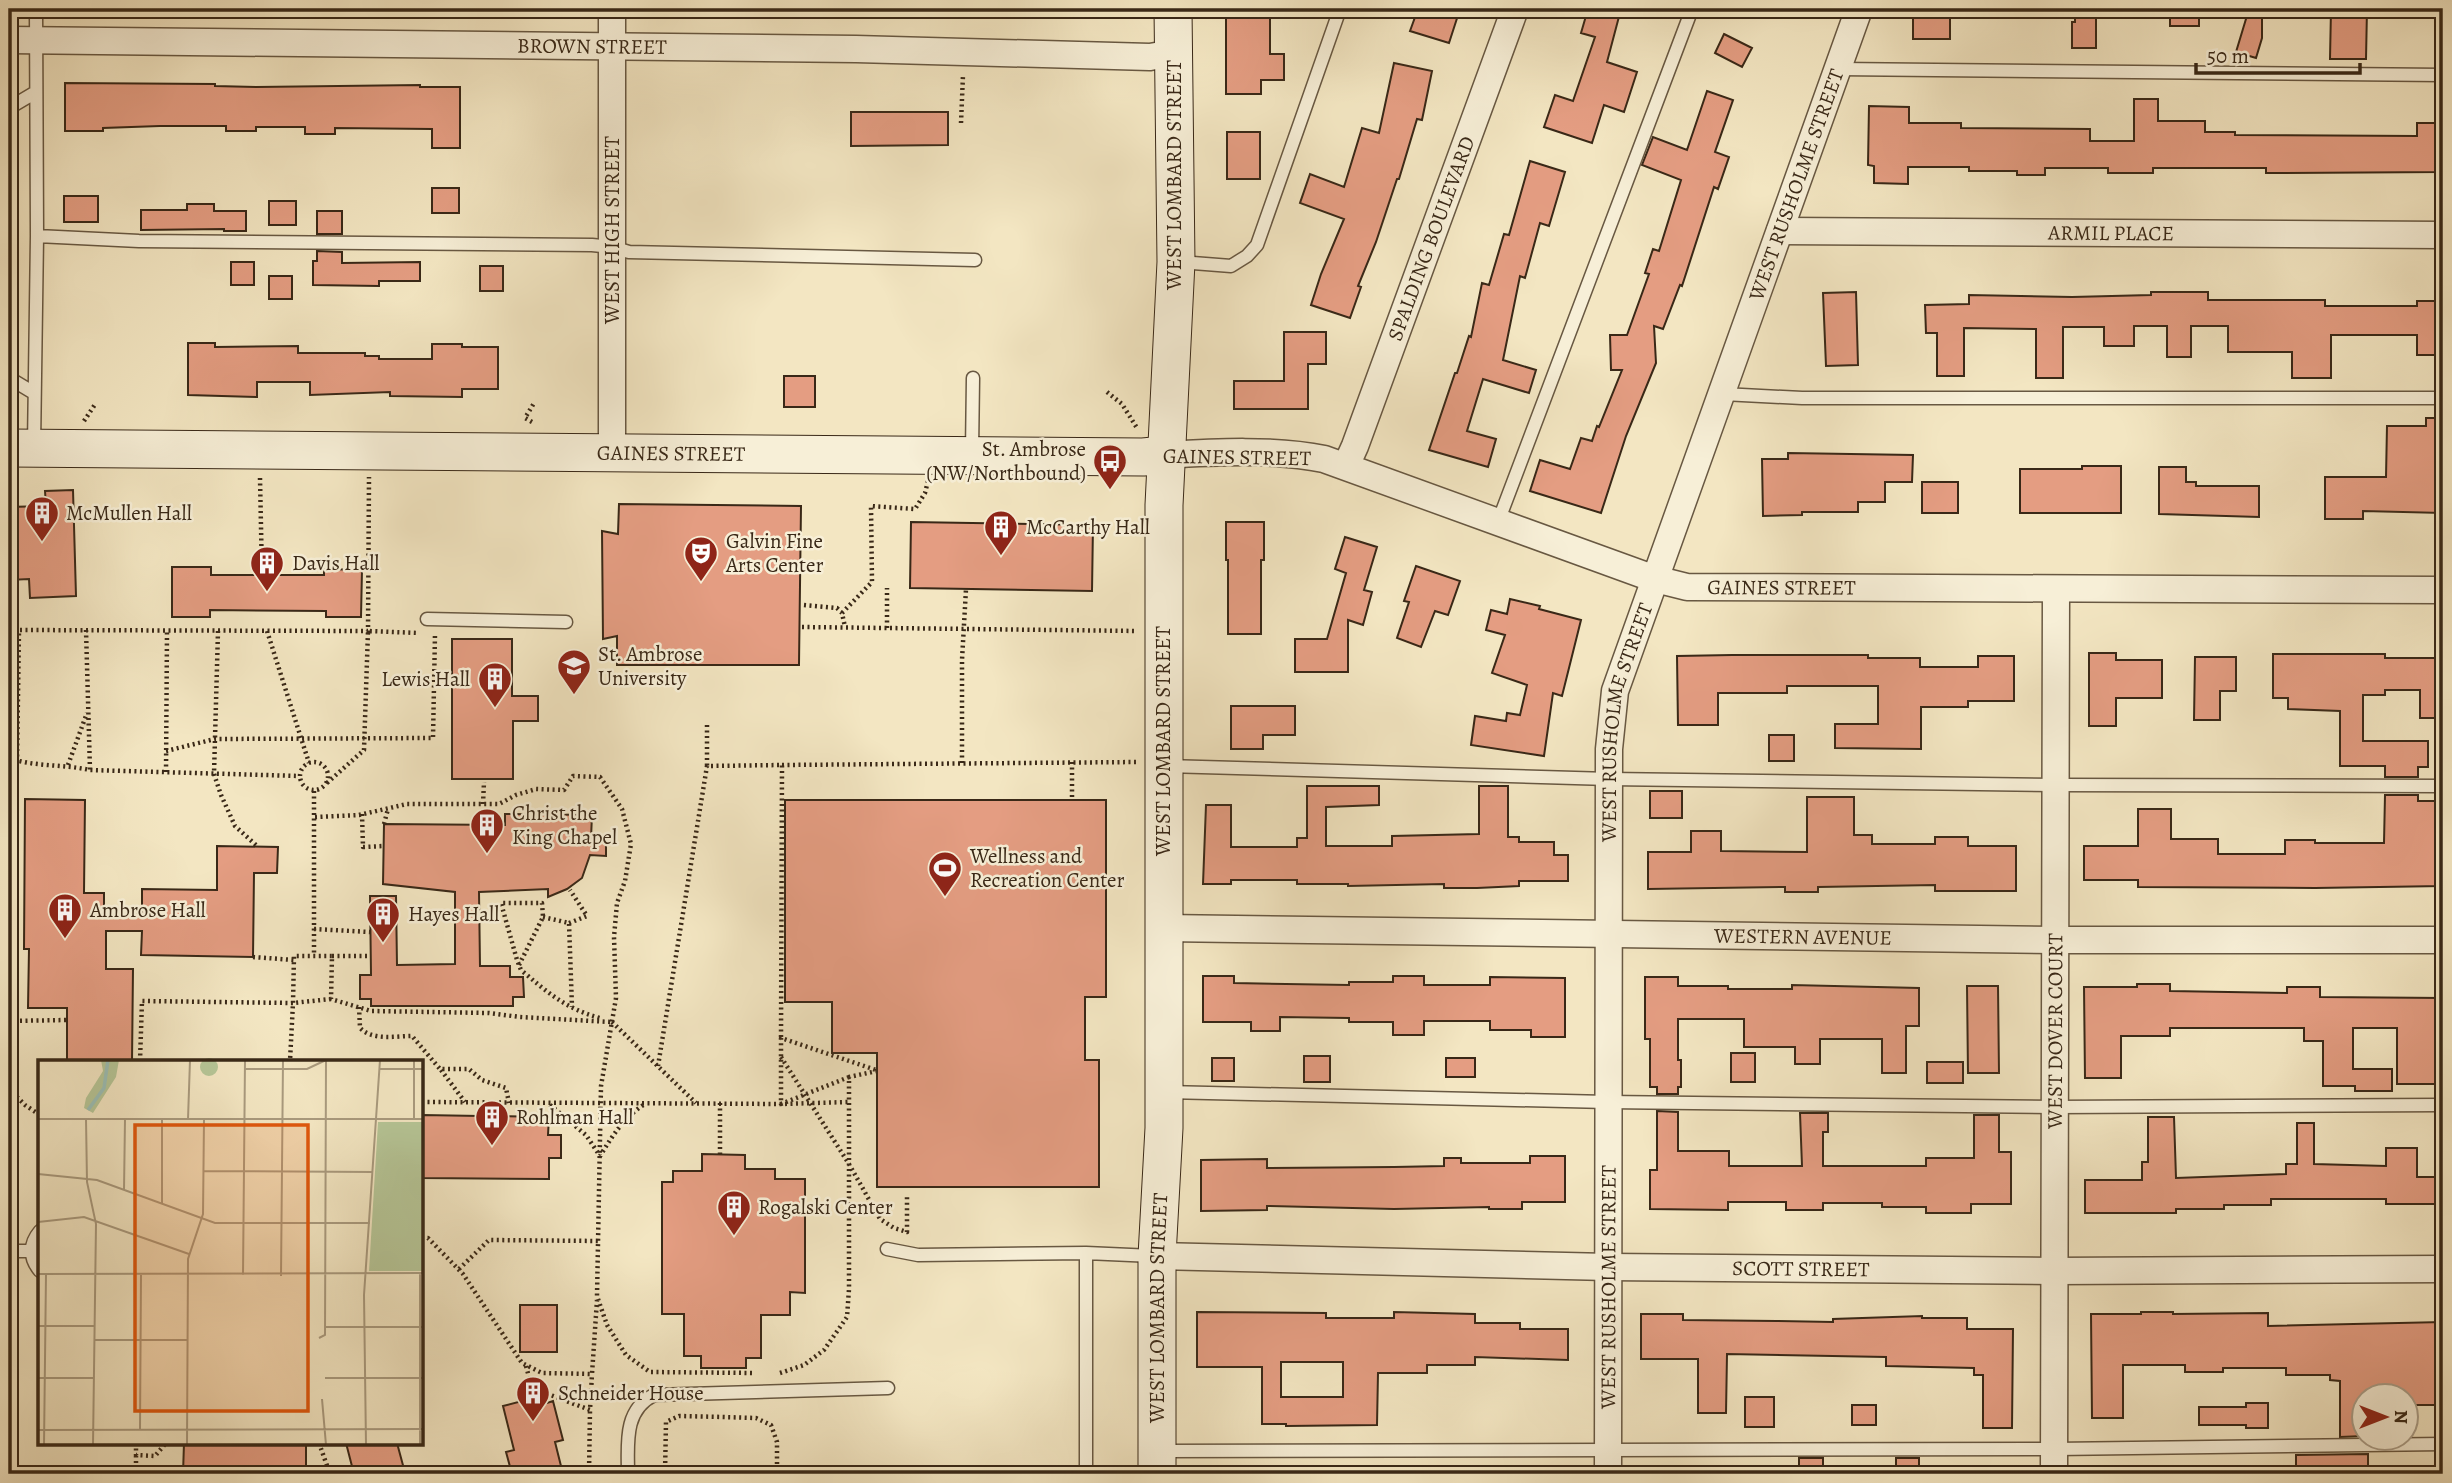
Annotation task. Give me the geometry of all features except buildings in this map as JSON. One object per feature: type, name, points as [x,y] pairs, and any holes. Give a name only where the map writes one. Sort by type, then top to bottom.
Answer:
[{"type":"street","name":"WEST HIGH STREET","points":[[612,9],[612,452]]},
{"type":"street","name":"WEST LOMBARD STREET","points":[[1157,1462],[1157,1256],[1163,1092],[1164,928],[1151,764],[1152,445],[1172,357],[1176,262],[1173,9]]},
{"type":"street","name":"SPALDING BOULEVARD","points":[[1346,466],[1515,9]]},
{"type":"street","name":"WEST RUSHOLME STREET","points":[[1608,1462],[1609,749],[1615,691],[1859,9]]},
{"type":"street","name":"BROWN STREET","points":[[9,40],[856,49],[1150,57],[1173,53]]},
{"type":"street","name":"ARMIL PLACE","points":[[1780,232],[2443,235]]},
{"type":"street","name":"GAINES STREET","points":[[21,448],[1143,457],[1152,445],[1203,453],[1304,455],[1346,466],[1655,579],[1687,587],[2443,590]]},
{"type":"street","name":"WEST DOVER COURT","points":[[2055,1462],[2056,589]]},
{"type":"street","name":"WESTERN AVENUE","points":[[1164,928],[2056,940],[2443,940]]},
{"type":"street","name":"SCOTT STREET","points":[[1157,1256],[1608,1267],[2055,1271],[2443,1269]]},
{"type":"lane","points":[[21,448],[34,393],[37,236],[36,9]]},
{"type":"lane","points":[[1176,262],[1231,266],[1247,256],[1257,245],[1340,9]]},
{"type":"lane","points":[[1498,522],[1692,9]]},
{"type":"lane","points":[[1838,69],[2443,75]]},
{"type":"lane","points":[[9,108],[36,92]]},
{"type":"lane","points":[[37,236],[125,241],[612,247],[629,252],[975,260]]},
{"type":"lane","points":[[9,377],[34,393]]},
{"type":"lane","points":[[972,454],[973,378]]},
{"type":"lane","points":[[1723,394],[1802,398],[2443,398]]},
{"type":"lane","points":[[427,619],[565,622]]},
{"type":"lane","points":[[1151,764],[1609,779],[2056,785],[2443,786]]},
{"type":"lane","points":[[1163,1092],[1607,1102],[2055,1107],[2443,1105]]},
{"type":"lane","points":[[38,1233],[34,1238],[32,1251],[34,1264],[38,1269]]},
{"type":"lane","points":[[887,1249],[918,1255],[1086,1253],[1157,1256]]},
{"type":"lane","points":[[9,1251],[32,1251]]},
{"type":"lane","points":[[1086,1253],[1086,1474]]},
{"type":"lane","points":[[628,1474],[631,1417],[643,1400],[654,1395],[888,1388]]},
{"type":"lane","points":[[1157,1462],[2055,1462],[2443,1444]]},
{"type":"path","points":[[961,123],[963,67]]},
{"type":"path","points":[[1107,392],[1122,404],[1152,445]]},
{"type":"path","points":[[82,425],[96,403]]},
{"type":"path","points":[[534,403],[525,418],[537,425]]},
{"type":"path","points":[[260,465],[262,575]]},
{"type":"path","points":[[327,783],[328,773],[323,765],[309,763],[302,768],[299,776],[302,785],[314,791],[322,789],[365,750],[370,465]]},
{"type":"path","points":[[842,613],[872,582],[871,506],[915,509],[925,493],[928,480]]},
{"type":"path","points":[[887,588],[887,628]]},
{"type":"path","points":[[962,764],[966,589]]},
{"type":"path","points":[[804,605],[837,608],[842,613],[845,627]]},
{"type":"path","points":[[802,627],[1139,631]]},
{"type":"path","points":[[9,630],[421,633]]},
{"type":"path","points":[[9,770],[17,761],[19,630]]},
{"type":"path","points":[[86,630],[90,770]]},
{"type":"path","points":[[166,772],[167,631]]},
{"type":"path","points":[[218,631],[214,774],[235,825],[257,846]]},
{"type":"path","points":[[267,631],[309,763]]},
{"type":"path","points":[[166,751],[215,739],[433,738],[435,633]]},
{"type":"path","points":[[9,656],[18,670]]},
{"type":"path","points":[[68,765],[88,709]]},
{"type":"path","points":[[658,1066],[707,766],[707,725]]},
{"type":"path","points":[[9,758],[90,770],[299,776]]},
{"type":"path","points":[[1072,762],[1072,800]]},
{"type":"path","points":[[707,766],[1072,762],[1151,764]]},
{"type":"path","points":[[781,1104],[782,765]]},
{"type":"path","points":[[314,817],[362,814],[407,804],[499,804],[536,789],[564,790],[573,776],[600,777],[622,809],[631,844],[625,881],[617,903],[614,937],[616,998],[601,1086],[597,1296],[589,1474]]},
{"type":"path","points":[[483,804],[484,782]]},
{"type":"path","points":[[314,791],[314,955]]},
{"type":"path","points":[[384,824],[388,809]]},
{"type":"path","points":[[362,814],[363,847],[384,846]]},
{"type":"path","points":[[543,917],[569,923],[587,916],[570,890]]},
{"type":"path","points":[[519,965],[543,917],[542,903],[501,903],[519,965],[521,970],[558,1001],[585,1014],[611,1021],[696,1103]]},
{"type":"path","points":[[569,923],[572,1008]]},
{"type":"path","points":[[314,929],[370,932]]},
{"type":"path","points":[[290,1060],[294,956],[370,956]]},
{"type":"path","points":[[331,999],[332,956]]},
{"type":"path","points":[[253,957],[294,960]]},
{"type":"path","points":[[140,1060],[142,1001],[293,1003],[331,999],[371,1011],[489,1013],[611,1021]]},
{"type":"path","points":[[359,1007],[360,1028],[366,1034],[412,1036],[465,1103]]},
{"type":"path","points":[[9,1021],[66,1020]]},
{"type":"path","points":[[780,1038],[877,1071],[849,1077],[781,1104]]},
{"type":"path","points":[[780,1056],[849,1164],[880,1219],[907,1232],[907,1194]]},
{"type":"path","points":[[440,1069],[469,1069],[482,1080],[506,1088],[509,1103]]},
{"type":"path","points":[[769,1373],[781,1373],[804,1365],[824,1350],[847,1317],[849,1077]]},
{"type":"path","points":[[9,1089],[38,1114]]},
{"type":"path","points":[[424,1102],[849,1102]]},
{"type":"path","points":[[549,1103],[586,1135],[600,1156]]},
{"type":"path","points":[[600,1156],[620,1125],[632,1112],[646,1103]]},
{"type":"path","points":[[720,1103],[720,1154]]},
{"type":"path","points":[[424,1238],[428,1238],[459,1269],[522,1363],[542,1373],[592,1374]]},
{"type":"path","points":[[459,1269],[489,1240],[598,1241]]},
{"type":"path","points":[[597,1296],[607,1325],[626,1355],[650,1372],[758,1373]]},
{"type":"path","points":[[526,1365],[532,1388],[590,1410]]},
{"type":"path","points":[[664,1474],[666,1422],[679,1416],[755,1418],[771,1424],[777,1442],[777,1474]]},
{"type":"path","points":[[136,1444],[136,1474]]},
{"type":"path","points":[[136,1455],[155,1456],[165,1444]]},
{"type":"path","points":[[318,1444],[330,1474]]},
{"type":"place","name":"St. Ambrose (NW/Northbound)","points":[[1110,491]]},
{"type":"place","name":"McMullen Hall","points":[[42,543]]},
{"type":"place","name":"McCarthy Hall","points":[[1001,557]]},
{"type":"place","name":"Galvin Fine Arts Center","points":[[701,583]]},
{"type":"place","name":"Davis Hall","points":[[267,593]]},
{"type":"place","name":"St. Ambrose University","points":[[574,696]]},
{"type":"place","name":"Lewis Hall","points":[[495,709]]},
{"type":"place","name":"Christ the King Chapel","points":[[487,855]]},
{"type":"place","name":"Wellness and Recreation Center","points":[[945,898]]},
{"type":"place","name":"Ambrose Hall","points":[[65,940]]},
{"type":"place","name":"Hayes Hall","points":[[383,944]]},
{"type":"place","name":"Rohlman Hall","points":[[492,1147]]},
{"type":"place","name":"Rogalski Center","points":[[734,1237]]},
{"type":"place","name":"Schneider House","points":[[533,1423]]}]
